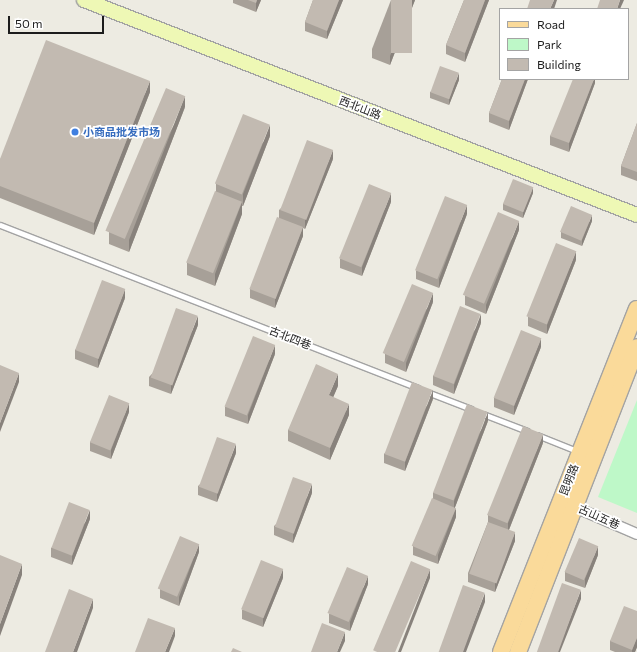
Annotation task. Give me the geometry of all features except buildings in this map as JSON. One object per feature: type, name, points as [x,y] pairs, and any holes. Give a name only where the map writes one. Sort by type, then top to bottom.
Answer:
[{"type":"main road","name":"西北山路","points":[[84,0],[637,215]]},
{"type":"main road","name":"昆明路","points":[[518,652],[568,504],[580,452],[637,309]]},
{"type":"main road","name":"昆明路","points":[[501,652],[637,347]]},
{"type":"street","name":"古山五巷","points":[[568,504],[637,534]]},
{"type":"lane","name":"古北四巷","points":[[0,225],[580,452]]},
{"type":"green space","points":[[637,400],[637,513],[598,497]]},
{"type":"place","name":"小商品批发市场","points":[[75,132]]}]
